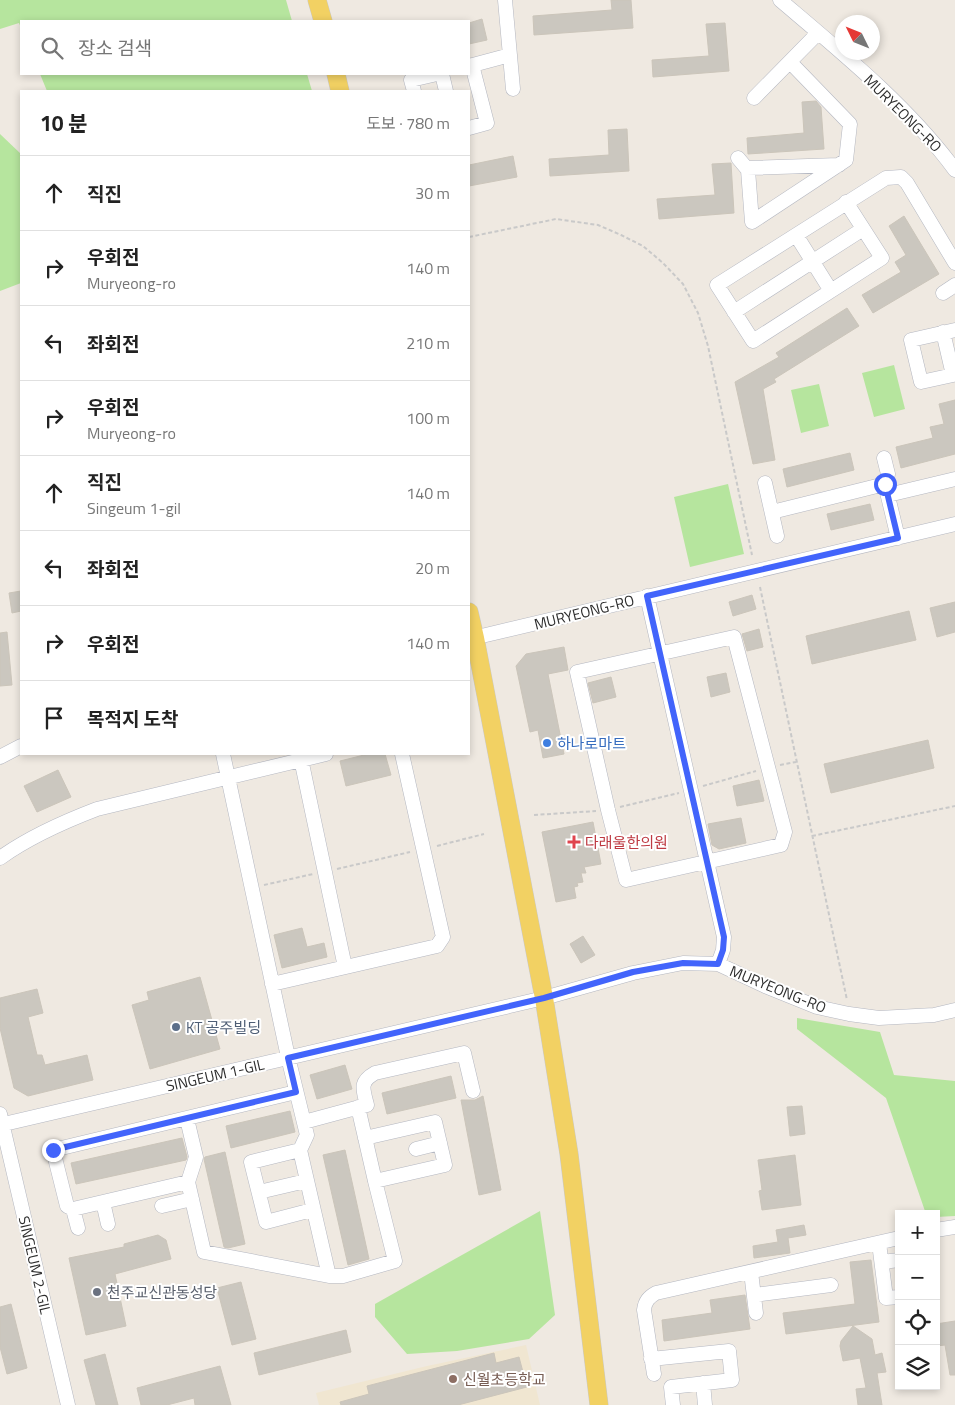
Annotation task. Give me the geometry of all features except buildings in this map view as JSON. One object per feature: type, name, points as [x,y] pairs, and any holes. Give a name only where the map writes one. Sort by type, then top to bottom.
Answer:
[{"type":"main road","points":[[317,0],[322,20]]},
{"type":"main road","points":[[336,75],[340,90]]},
{"type":"main road","points":[[470,621],[544,998],[569,1154],[599,1405]]},
{"type":"street","points":[[505,0],[513,89]]},
{"type":"street","name":"MURYEONG-RO","points":[[780,0],[873,82],[927,135],[955,170]]},
{"type":"street","points":[[754,98],[818,33]]},
{"type":"street","points":[[470,128],[487,123],[470,65],[510,55]]},
{"type":"street","points":[[790,62],[850,124],[846,160],[752,222],[742,163],[838,165]]},
{"type":"street","points":[[414,90],[411,80],[432,75]]},
{"type":"street","points":[[442,75],[446,90]]},
{"type":"street","points":[[846,202],[882,258],[753,341],[717,285],[846,202],[886,178],[901,177],[907,183],[955,263]]},
{"type":"street","points":[[734,312],[864,229]]},
{"type":"street","points":[[796,235],[831,291]]},
{"type":"street","points":[[943,293],[955,285]]},
{"type":"street","points":[[884,458],[888,474],[886,490],[898,538]]},
{"type":"street","points":[[772,512],[955,479]]},
{"type":"street","points":[[765,483],[777,536]]},
{"type":"street","name":"MURYEONG-RO","points":[[472,638],[955,524]]},
{"type":"street","points":[[647,596],[724,937],[723,950],[718,964]]},
{"type":"street","points":[[734,637],[767,768],[785,832],[781,845],[626,880],[577,672],[734,637]]},
{"type":"street","points":[[0,757],[20,747]]},
{"type":"street","points":[[223,755],[288,1058],[307,1135],[300,1150],[312,1210],[329,1276]]},
{"type":"street","points":[[0,858],[26,841],[65,821],[97,809],[321,755]]},
{"type":"street","points":[[272,984],[437,946],[443,937],[402,755]]},
{"type":"street","points":[[301,759],[345,967]]},
{"type":"street","name":"MURYEONG-RO","points":[[544,998],[633,972],[683,963],[718,964],[817,1007],[850,1014],[879,1018],[934,1015],[955,1010]]},
{"type":"street","name":"SINGEUM 1-GIL","points":[[1,1121],[288,1058],[544,998]]},
{"type":"street","points":[[304,1122],[367,1105],[363,1089],[364,1084],[368,1077],[375,1072],[464,1053],[473,1090]]},
{"type":"street","points":[[188,1182],[73,1209],[66,1206],[53,1150],[296,1092]]},
{"type":"street","points":[[187,1119],[196,1156],[188,1182],[204,1252],[329,1276],[343,1276],[395,1261],[358,1107]]},
{"type":"street","name":"SINGEUM 2-GIL","points":[[1,1121],[68,1405]]},
{"type":"street","points":[[365,1138],[435,1122],[440,1143],[445,1165],[375,1181]]},
{"type":"street","points":[[416,1148],[440,1143]]},
{"type":"street","points":[[300,1150],[251,1162],[266,1222],[312,1210]]},
{"type":"street","points":[[258,1192],[306,1181]]},
{"type":"street","points":[[162,1206],[192,1199]]},
{"type":"street","points":[[103,1202],[108,1224]]},
{"type":"street","points":[[73,1209],[78,1228]]},
{"type":"street","points":[[940,1229],[955,1227]]},
{"type":"street","points":[[654,1374],[644,1310],[645,1304],[656,1293],[895,1239]]},
{"type":"street","points":[[879,1243],[886,1298],[895,1297]]},
{"type":"street","points":[[882,1262],[895,1260]]},
{"type":"street","points":[[751,1272],[756,1314]]},
{"type":"street","points":[[754,1294],[831,1286]]},
{"type":"street","points":[[652,1359],[729,1351],[732,1380],[671,1387],[673,1405]]},
{"type":"street","points":[[703,1383],[705,1405]]},
{"type":"path","points":[[470,237],[556,219],[598,225],[643,246],[683,284],[698,313],[708,346],[752,555]]},
{"type":"path","points":[[760,588],[847,1000]]},
{"type":"path","points":[[534,815],[608,810],[796,762]]},
{"type":"path","points":[[812,836],[955,806]]},
{"type":"path","points":[[252,888],[484,834]]},
{"type":"shaded area","name":"신월초등학교","points":[[526,1345],[540,1405],[319,1405],[316,1393],[427,1366]]},
{"type":"green space","points":[[0,0],[286,0],[292,20],[20,20],[20,26],[19,23],[0,29]]},
{"type":"green space","points":[[40,75],[307,75],[312,90],[47,90]]},
{"type":"green space","points":[[0,134],[20,153],[20,283],[0,291]]},
{"type":"green space","points":[[894,365],[905,409],[874,417],[862,373]]},
{"type":"green space","points":[[819,384],[829,426],[801,433],[791,390]]},
{"type":"green space","points":[[728,484],[744,554],[690,567],[674,497]]},
{"type":"green space","points":[[797,1018],[880,1032],[894,1075],[955,1081],[955,1216],[940,1217],[940,1210],[925,1210],[886,1098],[797,1029]]},
{"type":"green space","points":[[540,1211],[555,1315],[529,1339],[457,1351],[407,1354],[375,1317],[375,1304]]},
{"type":"place","name":"하나로마트","points":[[547,743]]},
{"type":"place","name":"다래울한의원","points":[[574,842]]},
{"type":"place","name":"KT 공주빌딩","points":[[176,1027]]},
{"type":"place","name":"천주교신관동성당","points":[[97,1292]]},
{"type":"place","name":"신월초등학교","points":[[453,1379]]},
{"type":"route","points":[[53,1150],[296,1092],[288,1058],[544,998],[633,972],[683,963],[718,964],[723,950],[724,937],[647,596],[898,538],[885,484]]}]
